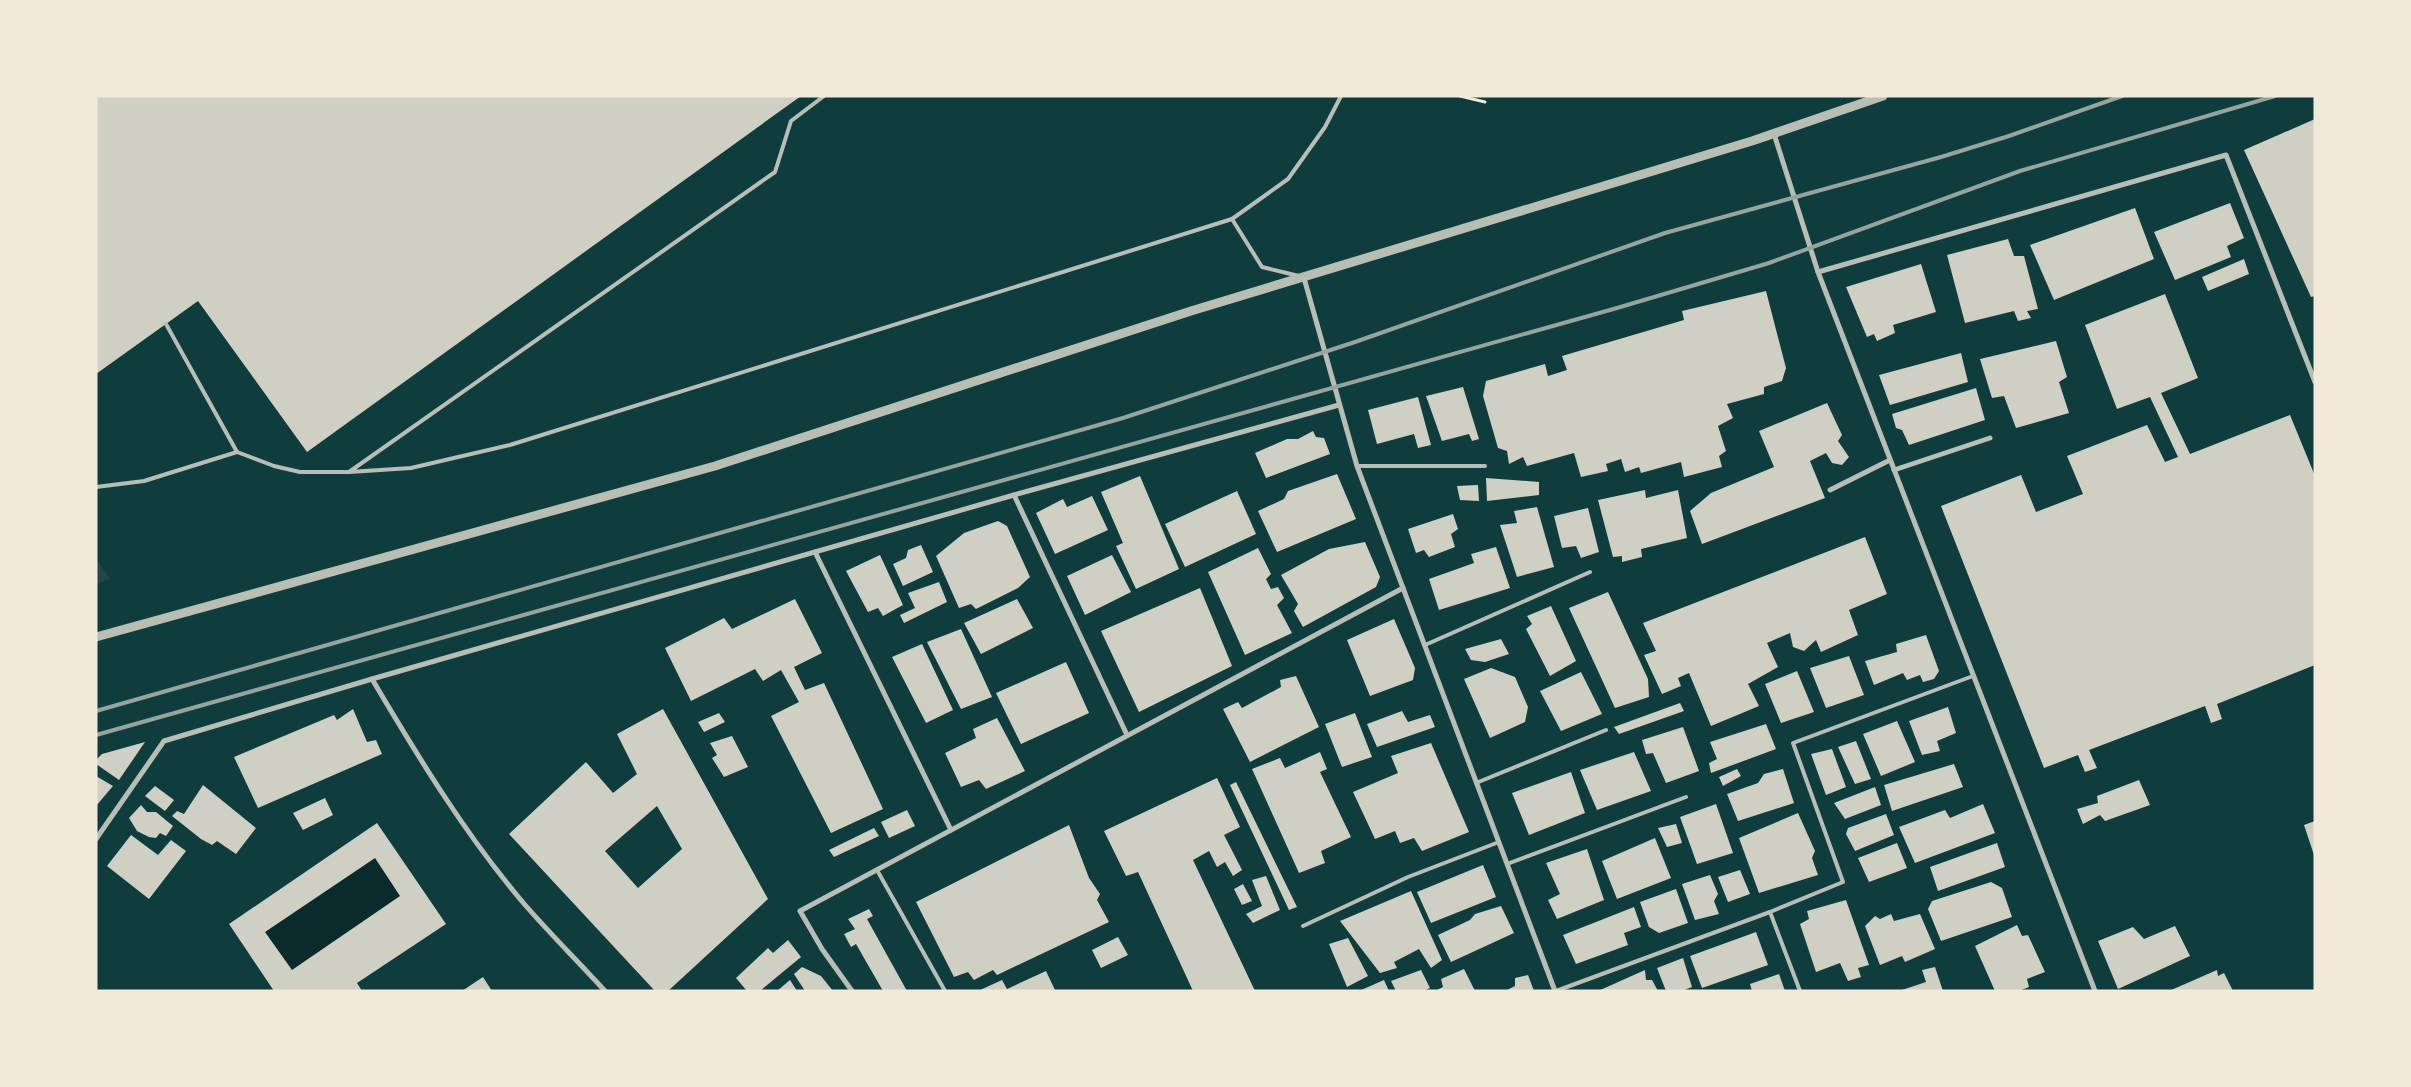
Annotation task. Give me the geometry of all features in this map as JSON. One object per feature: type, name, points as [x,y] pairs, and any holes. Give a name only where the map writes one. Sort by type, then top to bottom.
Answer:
[{"type":"street","points":[[96,637],[715,466],[1191,311],[1774,134],[1882,96]]},
{"type":"street","points":[[1774,134],[1818,272],[2095,991]]},
{"type":"street","points":[[1818,272],[2226,155],[2315,382]]},
{"type":"street","points":[[1304,278],[1356,466],[1555,991]]},
{"type":"street","points":[[96,839],[164,741],[1014,494],[1339,404]]},
{"type":"street","points":[[1894,470],[1990,438]]},
{"type":"street","points":[[1830,490],[1890,460]]},
{"type":"street","points":[[1014,494],[1127,736]]},
{"type":"street","points":[[815,552],[951,830]]},
{"type":"street","points":[[852,991],[822,949],[800,911],[1403,588]]},
{"type":"street","points":[[372,679],[419,757],[476,842],[521,899],[605,991]]},
{"type":"lane","points":[[349,472],[775,172],[791,121],[824,96]]},
{"type":"lane","points":[[96,487],[144,481],[237,452],[274,466],[300,472],[349,472],[411,468],[510,445],[1232,218],[1288,179],[1325,127],[1341,96]]},
{"type":"lane","points":[[1232,218],[1262,267],[1304,278]]},
{"type":"lane","points":[[166,324],[237,452]]},
{"type":"lane","points":[[1356,466],[1485,466]]},
{"type":"lane","points":[[1425,645],[1590,572]]},
{"type":"lane","points":[[1555,991],[1770,912],[1843,882],[1793,743],[1973,676]]},
{"type":"lane","points":[[1476,783],[1606,730]]},
{"type":"lane","points":[[1507,864],[1686,797]]},
{"type":"lane","points":[[1303,926],[1408,877],[1499,842]]},
{"type":"lane","points":[[877,870],[945,991]]},
{"type":"lane","points":[[1770,912],[1800,991]]},
{"type":"path","points":[[1460,96],[1486,102]]},
{"type":"shaded area","points":[[96,559],[110,579],[96,584]]},
{"type":"shaded area","points":[[375,858],[400,896],[292,970],[265,932]]},
{"type":"building","points":[[96,96],[801,96],[307,452],[198,301],[96,374]]},
{"type":"building","points":[[2315,119],[2315,296],[2311,297],[2244,150]]},
{"type":"building","points":[[2230,203],[2244,238],[2227,246],[2231,257],[2175,280],[2154,232]]},
{"type":"building","points":[[2135,208],[2154,259],[2054,300],[2030,245]]},
{"type":"building","points":[[2008,239],[2014,256],[2024,256],[2038,309],[2027,311],[2031,318],[2018,321],[2014,311],[1965,323],[1947,255]]},
{"type":"building","points":[[2244,259],[2249,274],[2208,291],[2202,277]]},
{"type":"building","points":[[1921,264],[1936,312],[1893,325],[1895,333],[1877,341],[1874,334],[1867,337],[1846,287]]},
{"type":"building","points":[[1766,291],[1786,368],[1782,381],[1764,387],[1764,394],[1727,404],[1733,418],[1718,426],[1726,451],[1719,456],[1722,467],[1684,477],[1681,462],[1641,473],[1639,467],[1625,472],[1621,459],[1606,464],[1608,471],[1581,477],[1574,453],[1527,466],[1523,457],[1509,464],[1507,451],[1498,448],[1483,396],[1486,381],[1545,364],[1548,376],[1567,370],[1562,356],[1684,320],[1682,311]]},
{"type":"building","points":[[2165,294],[2198,378],[2161,393],[2190,454],[2290,415],[2315,476],[2315,665],[2217,704],[2222,719],[2211,723],[2205,706],[2089,750],[2097,768],[2085,772],[2078,755],[2044,768],[1941,506],[2021,475],[2036,512],[2083,494],[2067,456],[2147,425],[2165,462],[2178,457],[2150,397],[2117,409],[2085,325]]},
{"type":"building","points":[[2056,341],[2067,377],[2059,382],[2069,413],[2016,428],[2004,396],[1992,398],[1980,359]]},
{"type":"building","points":[[1961,353],[1968,382],[1890,405],[1879,375]]},
{"type":"building","points":[[1463,387],[1479,439],[1472,441],[1469,434],[1442,441],[1426,396]]},
{"type":"building","points":[[1976,388],[1985,420],[1909,445],[1902,430],[1896,428],[1892,414]]},
{"type":"building","points":[[1418,397],[1431,445],[1418,448],[1414,434],[1377,444],[1368,410]]},
{"type":"building","points":[[1827,403],[1842,435],[1838,441],[1849,457],[1842,465],[1832,463],[1826,453],[1810,461],[1825,498],[1702,544],[1690,511],[1711,493],[1774,467],[1759,431]]},
{"type":"building","points":[[1313,431],[1316,437],[1324,438],[1330,454],[1266,478],[1255,453],[1287,439],[1298,439]]},
{"type":"building","points":[[1337,474],[1356,519],[1277,552],[1258,511],[1284,499],[1288,491]]},
{"type":"building","points":[[1140,476],[1179,569],[1136,589],[1116,546],[1123,543],[1101,492]]},
{"type":"building","points":[[1486,478],[1539,482],[1539,495],[1487,501]]},
{"type":"building","points":[[1478,485],[1479,501],[1460,500],[1457,486]]},
{"type":"building","points":[[1645,490],[1646,498],[1678,490],[1687,538],[1641,549],[1642,557],[1622,562],[1622,556],[1613,557],[1598,500]]},
{"type":"building","points":[[1237,491],[1256,534],[1185,567],[1165,524]]},
{"type":"building","points":[[1092,496],[1108,530],[1055,554],[1036,513],[1063,499],[1067,507]]},
{"type":"building","points":[[1537,507],[1554,567],[1517,577],[1500,525],[1517,523],[1514,511]]},
{"type":"building","points":[[1588,508],[1599,552],[1581,558],[1576,546],[1562,548],[1554,516]]},
{"type":"building","points":[[1453,514],[1458,529],[1451,534],[1455,547],[1429,557],[1424,550],[1416,553],[1408,529]]},
{"type":"building","points":[[998,521],[1007,526],[1030,577],[1018,588],[976,609],[971,604],[959,608],[936,556],[964,533]]},
{"type":"building","points":[[1865,537],[1887,594],[1849,610],[1858,635],[1821,652],[1816,640],[1804,651],[1793,647],[1790,633],[1767,643],[1778,667],[1748,684],[1759,706],[1711,726],[1689,673],[1678,678],[1681,686],[1662,694],[1644,655],[1656,651],[1643,623]]},
{"type":"building","points":[[1365,542],[1380,577],[1376,587],[1303,627],[1294,611],[1298,604],[1281,575],[1329,549]]},
{"type":"building","points":[[921,545],[933,572],[903,586],[893,564],[906,558],[908,550]]},
{"type":"building","points":[[1496,547],[1510,588],[1439,610],[1429,579],[1474,563],[1471,554]]},
{"type":"building","points":[[1258,548],[1271,574],[1266,579],[1271,589],[1278,587],[1284,598],[1277,605],[1292,633],[1245,655],[1208,572]]},
{"type":"building","points":[[880,555],[903,605],[883,616],[878,608],[868,612],[846,571]]},
{"type":"building","points":[[1112,555],[1131,592],[1085,615],[1067,576]]},
{"type":"building","points":[[939,582],[947,602],[904,623],[900,615],[915,608],[908,593]]},
{"type":"building","points":[[1200,588],[1232,666],[1139,712],[1101,631]]},
{"type":"building","points":[[1608,592],[1648,679],[1649,697],[1615,708],[1569,608]]},
{"type":"building","points":[[795,599],[822,653],[794,667],[805,690],[824,683],[883,809],[831,833],[771,716],[799,702],[781,670],[763,681],[755,669],[691,701],[665,648],[724,618],[732,629]]},
{"type":"building","points":[[1017,599],[1033,628],[981,654],[964,623]]},
{"type":"building","points":[[1551,606],[1576,661],[1550,676],[1526,629],[1532,624],[1527,616]]},
{"type":"building","points":[[1394,619],[1415,668],[1413,680],[1370,696],[1347,640]]},
{"type":"building","points":[[961,629],[992,697],[961,709],[927,642]]},
{"type":"building","points":[[1926,635],[1939,671],[1934,679],[1923,682],[1920,675],[1907,680],[1903,673],[1874,685],[1865,661],[1897,652],[1896,644]]},
{"type":"building","points":[[1501,639],[1509,654],[1485,662],[1471,660],[1465,649]]},
{"type":"building","points":[[922,644],[953,710],[926,723],[892,657]]},
{"type":"building","points":[[1849,656],[1864,695],[1826,708],[1810,668]]},
{"type":"building","points":[[1066,662],[1089,713],[1021,744],[996,693]]},
{"type":"building","points":[[1491,668],[1515,677],[1528,707],[1525,722],[1490,738],[1464,679]]},
{"type":"building","points":[[1797,671],[1814,712],[1781,723],[1765,684]]},
{"type":"building","points":[[1581,672],[1602,714],[1561,731],[1540,691]]},
{"type":"building","points":[[1296,676],[1319,727],[1250,762],[1223,709],[1238,702],[1242,708],[1281,687],[1280,680]]},
{"type":"building","points":[[1680,703],[1684,711],[1619,734],[1614,727]]},
{"type":"building","points":[[1948,707],[1956,733],[1937,741],[1940,751],[1922,755],[1909,721]]},
{"type":"building","points":[[353,709],[367,742],[376,740],[382,754],[258,808],[234,757],[334,715],[337,720]]},
{"type":"building","points":[[663,709],[768,899],[668,991],[655,991],[509,834],[586,762],[613,793],[637,774],[617,734]],"holes":[[[657,806],[682,849],[638,888],[605,851]]]},
{"type":"building","points":[[1402,711],[1408,722],[1430,715],[1435,727],[1377,747],[1367,724]]},
{"type":"building","points":[[719,713],[725,722],[704,732],[698,722]]},
{"type":"building","points":[[1355,713],[1372,757],[1342,767],[1325,724]]},
{"type":"building","points":[[997,718],[1025,771],[986,789],[979,780],[961,787],[945,753],[976,738],[973,729]]},
{"type":"building","points":[[1897,721],[1915,762],[1881,776],[1863,734]]},
{"type":"building","points":[[1766,724],[1776,749],[1711,773],[1709,763],[1717,759],[1710,742]]},
{"type":"building","points":[[1683,727],[1699,771],[1666,783],[1653,753],[1646,754],[1642,740]]},
{"type":"building","points":[[732,736],[748,767],[724,777],[712,758],[717,755],[710,743]]},
{"type":"building","points":[[1856,741],[1871,779],[1855,784],[1838,747]]},
{"type":"building","points":[[145,742],[119,780],[96,764],[96,760],[102,754]]},
{"type":"building","points":[[1431,743],[1469,832],[1422,851],[1414,838],[1400,843],[1395,831],[1375,839],[1353,792],[1398,773],[1391,756]]},
{"type":"building","points":[[1832,749],[1846,787],[1826,795],[1811,754]]},
{"type":"building","points":[[1320,752],[1327,769],[1320,772],[1351,837],[1321,851],[1325,863],[1299,873],[1252,769],[1280,758],[1285,768]]},
{"type":"building","points":[[1634,752],[1651,791],[1597,810],[1580,770]]},
{"type":"building","points":[[1954,764],[1963,787],[1892,811],[1884,785]]},
{"type":"building","points":[[1737,769],[1741,776],[1723,786],[1719,777]]},
{"type":"building","points":[[1783,769],[1794,803],[1738,821],[1727,794],[1758,783],[1764,774]]},
{"type":"building","points":[[1571,772],[1585,813],[1529,835],[1512,793]]},
{"type":"building","points":[[96,776],[113,786],[96,806]]},
{"type":"building","points":[[1217,778],[1240,827],[1224,835],[1242,870],[1233,876],[1225,862],[1217,867],[1209,851],[1193,860],[1255,991],[1193,991],[1138,872],[1126,876],[1104,831]]},
{"type":"building","points":[[2139,780],[2150,805],[2105,821],[2100,815],[2083,824],[2077,809],[2098,803],[2097,796]]},
{"type":"building","points":[[1236,782],[1297,907],[1289,910],[1230,785]]},
{"type":"building","points":[[203,785],[256,828],[236,854],[217,841],[212,845],[201,839],[172,816],[177,811],[184,814]]},
{"type":"building","points":[[155,786],[174,800],[165,811],[145,796]]},
{"type":"building","points":[[1875,787],[1881,805],[1845,819],[1834,803]]},
{"type":"building","points":[[325,798],[333,815],[303,830],[293,813]]},
{"type":"building","points":[[1716,804],[1733,853],[1697,864],[1680,817]]},
{"type":"building","points":[[1983,804],[1995,833],[1915,863],[1899,827],[1945,810],[1950,818]]},
{"type":"building","points":[[141,805],[147,812],[156,812],[173,826],[166,836],[160,833],[156,838],[149,837],[137,831],[129,818]]},
{"type":"building","points":[[907,810],[915,826],[889,838],[881,822]]},
{"type":"building","points":[[1798,813],[1815,851],[1812,858],[1818,875],[1759,893],[1739,838]]},
{"type":"building","points":[[1886,814],[1894,835],[1855,851],[1846,834],[1848,828]]},
{"type":"building","points":[[2315,821],[2315,855],[2314,855],[2304,825]]},
{"type":"building","points":[[377,823],[446,924],[357,983],[362,991],[274,991],[229,924]],"holes":[[[375,858],[400,896],[292,970],[265,932]]]},
{"type":"building","points":[[1676,824],[1682,843],[1667,847],[1658,828]]},
{"type":"building","points":[[1069,825],[1089,878],[1100,894],[1097,900],[1109,922],[997,975],[993,970],[974,980],[968,972],[954,977],[916,902]]},
{"type":"building","points":[[874,828],[879,836],[834,857],[829,850]]},
{"type":"building","points":[[131,835],[158,855],[171,840],[186,851],[149,899],[107,866]]},
{"type":"building","points":[[1655,838],[1671,878],[1617,899],[1602,861]]},
{"type":"building","points":[[1897,843],[1907,868],[1869,882],[1858,858]]},
{"type":"building","points":[[1997,843],[2005,867],[1938,891],[1930,867]]},
{"type":"building","points":[[1587,849],[1604,900],[1557,919],[1548,900],[1560,894],[1546,863]]},
{"type":"building","points":[[1483,865],[1496,897],[1431,923],[1417,892]]},
{"type":"building","points":[[1740,870],[1750,894],[1728,902],[1718,877]]},
{"type":"building","points":[[1710,875],[1718,894],[1714,901],[1719,914],[1695,920],[1682,884]]},
{"type":"building","points":[[1266,876],[1280,910],[1253,923],[1246,914],[1262,906],[1252,880]]},
{"type":"building","points":[[1991,882],[2002,888],[2012,917],[1941,941],[1928,909],[1932,901]]},
{"type":"building","points":[[1243,884],[1252,901],[1242,905],[1234,889]]},
{"type":"building","points":[[1676,889],[1688,923],[1659,933],[1649,927],[1640,902]]},
{"type":"building","points":[[1411,891],[1442,960],[1431,968],[1419,949],[1394,962],[1397,968],[1380,973],[1340,921]]},
{"type":"building","points":[[1846,900],[1869,965],[1858,968],[1861,977],[1848,981],[1840,963],[1816,972],[1800,924],[1809,919],[1807,911]]},
{"type":"building","points":[[1501,906],[1514,933],[1451,962],[1438,935],[1470,920],[1475,914]]},
{"type":"building","points":[[1634,907],[1641,927],[1624,933],[1628,945],[1576,964],[1563,935]]},
{"type":"building","points":[[869,909],[873,916],[867,919],[907,991],[883,991],[856,944],[851,947],[844,934],[855,929],[848,919]]},
{"type":"building","points":[[1891,914],[1894,921],[1920,914],[1935,949],[1905,962],[1902,956],[1880,965],[1865,926],[1875,916],[1880,919]]},
{"type":"building","points":[[2017,925],[2022,936],[2028,935],[2045,972],[2027,979],[2029,987],[2019,991],[1995,991],[1975,946]]},
{"type":"building","points":[[2175,926],[2190,956],[2118,989],[2098,941],[2133,927],[2144,939]]},
{"type":"building","points":[[1756,932],[1768,965],[1702,988],[1690,956]]},
{"type":"building","points":[[1118,937],[1128,955],[1101,968],[1092,950]]},
{"type":"building","points":[[1348,938],[1368,976],[1347,987],[1329,944]]},
{"type":"building","points":[[788,940],[801,957],[760,991],[747,991],[736,978],[768,948],[773,953]]},
{"type":"building","points":[[1683,958],[1692,987],[1682,991],[1666,991],[1657,968]]},
{"type":"building","points":[[802,967],[821,976],[833,991],[805,991],[794,974]]},
{"type":"building","points":[[1935,967],[1943,991],[1899,991],[1926,982],[1922,970]]},
{"type":"building","points":[[1464,969],[1475,991],[1435,991],[1443,987],[1441,979]]},
{"type":"building","points":[[1421,970],[1430,988],[1423,991],[1396,991],[1391,981]]},
{"type":"building","points":[[1645,970],[1646,980],[1652,980],[1658,991],[1598,991]]},
{"type":"building","points":[[2217,970],[2218,976],[2224,973],[2233,991],[2169,991]]},
{"type":"building","points":[[1046,971],[1054,991],[978,991],[1002,980],[1007,989]]},
{"type":"building","points":[[1779,974],[1785,991],[1752,991],[1750,984]]},
{"type":"building","points":[[1528,975],[1534,991],[1505,991],[1515,986],[1515,978]]},
{"type":"building","points":[[483,977],[492,991],[462,991]]},
{"type":"building","points":[[790,980],[797,991],[777,991]]},
{"type":"building","points":[[1384,980],[1389,991],[1359,991]]},
{"type":"railway","points":[[96,711],[1123,418],[1355,342],[1665,233],[1941,157],[2009,136],[2122,96]]},
{"type":"railway","points":[[96,735],[1617,308],[1769,263],[2020,171],[2275,96]]}]
